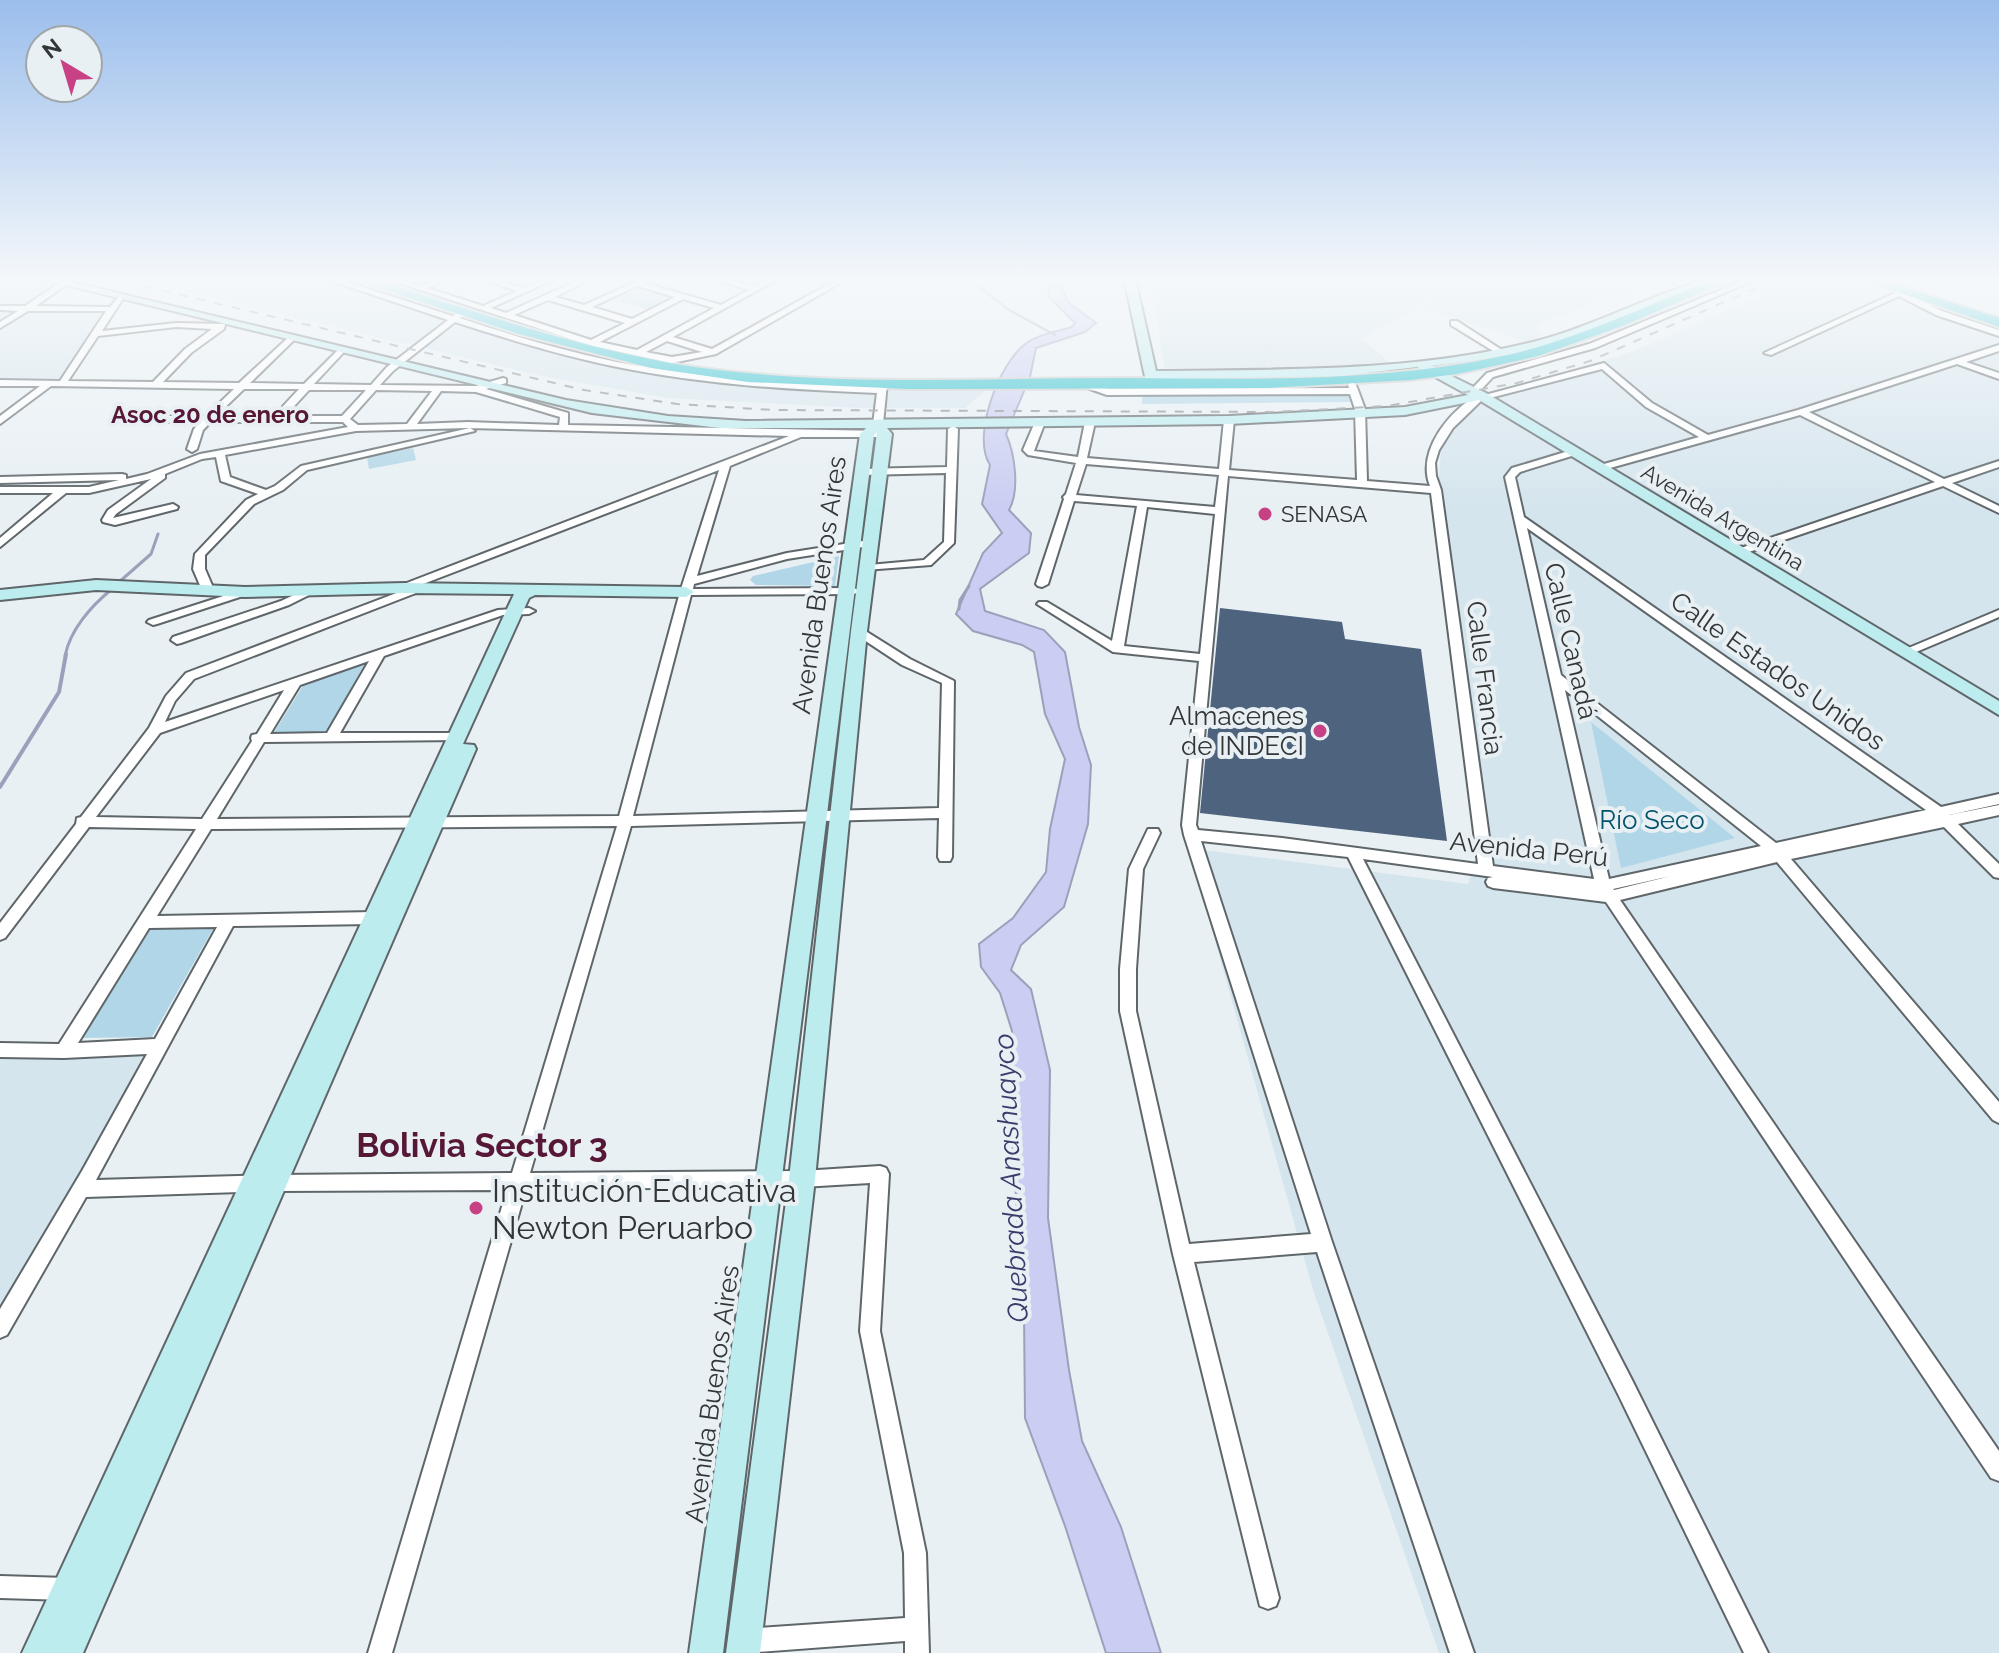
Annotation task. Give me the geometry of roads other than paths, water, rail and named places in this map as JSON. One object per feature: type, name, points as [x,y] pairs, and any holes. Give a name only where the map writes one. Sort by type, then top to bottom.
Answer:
[{"type":"highway","points":[[615,355],[697,371],[882,386],[1074,382],[1352,386],[1499,355]]},
{"type":"street","points":[[62,384],[82,355]]},
{"type":"street","points":[[154,386],[184,355]]},
{"type":"street","points":[[192,449],[199,429],[273,355]]},
{"type":"street","points":[[277,419],[336,355]]},
{"type":"street","points":[[366,355],[403,361]]},
{"type":"street","points":[[379,355],[591,410],[664,420],[746,425],[881,427]]},
{"type":"street","points":[[345,419],[372,387],[410,355]]},
{"type":"street","points":[[582,355],[702,379],[784,386],[882,386],[881,427]]},
{"type":"street","points":[[644,355],[679,360],[700,355]]},
{"type":"street","points":[[1143,355],[1148,383],[1428,369],[1488,355]]},
{"type":"street","name":"Calle Francia","points":[[1486,871],[1431,461],[1440,439],[1457,416],[1480,395],[1490,375],[1560,355]]},
{"type":"street","points":[[1600,468],[1801,412],[1979,355]]},
{"type":"street","points":[[1959,362],[1999,376]]},
{"type":"street","points":[[0,490],[89,490],[134,480],[200,457],[356,428],[489,426],[803,434],[969,423],[1229,420],[1358,414],[1405,411],[1604,366],[1649,405],[1707,438]]},
{"type":"street","name":"Avenida Argentina","points":[[1428,369],[1480,395],[1999,709]]},
{"type":"street","points":[[0,383],[477,389],[565,415],[563,428]]},
{"type":"street","points":[[2,418],[48,384]]},
{"type":"street","points":[[477,389],[497,384]]},
{"type":"street","points":[[1352,386],[1360,409],[1362,485]]},
{"type":"street","points":[[410,426],[439,388]]},
{"type":"street","points":[[1801,412],[1999,510]]},
{"type":"street","points":[[156,419],[345,419],[356,428]]},
{"type":"street","points":[[1229,420],[1189,825],[1323,1242],[1462,1653]]},
{"type":"street","points":[[1033,422],[1028,452],[1082,461],[1418,489],[1433,486]]},
{"type":"street","points":[[1042,584],[1082,461],[1090,422]]},
{"type":"street","points":[[208,590],[199,569],[200,554],[250,502],[304,468],[489,426]]},
{"type":"street","name":"Avenida Buenos Aires","points":[[744,1647],[802,1179],[859,631],[863,544],[871,472],[881,427]]},
{"type":"street","points":[[155,730],[525,604],[689,587],[860,583],[927,563],[949,543],[953,429]]},
{"type":"street","points":[[0,934],[82,822],[155,730],[170,699],[190,676],[803,434]]},
{"type":"street","name":"Calle Canadá","points":[[1575,452],[1511,473],[1523,541],[1606,891]]},
{"type":"street","points":[[220,454],[225,479],[266,494]]},
{"type":"street","points":[[380,1653],[625,821],[726,464]]},
{"type":"street","points":[[1739,552],[1999,464]]},
{"type":"street","points":[[173,507],[115,522],[107,520],[112,512],[174,467]]},
{"type":"street","points":[[871,472],[953,470]]},
{"type":"street","points":[[0,480],[117,476],[134,480]]},
{"type":"street","points":[[0,544],[62,491]]},
{"type":"street","points":[[1068,497],[1220,511]]},
{"type":"street","points":[[1117,649],[1143,503]]},
{"type":"street","name":"Calle Estados Unidos","points":[[1521,519],[1943,817],[1999,873]]},
{"type":"street","points":[[1523,541],[1550,541]]},
{"type":"street","points":[[689,587],[787,556],[863,544]]},
{"type":"street","name":"Avenida Buenos Aires","points":[[706,1653],[816,818],[860,583],[863,544]]},
{"type":"street","points":[[0,595],[96,585],[245,592],[411,588],[525,604]]},
{"type":"street","points":[[177,640],[285,603],[311,590]]},
{"type":"street","points":[[153,622],[245,592]]},
{"type":"street","points":[[66,1653],[374,918],[427,821],[458,737],[525,604]]},
{"type":"street","points":[[39,1653],[263,1184],[525,604]]},
{"type":"street","points":[[1043,604],[1117,649],[1207,658]]},
{"type":"street","points":[[1905,652],[1999,613]]},
{"type":"street","points":[[859,631],[906,662],[948,681],[945,857]]},
{"type":"street","points":[[331,738],[379,654]]},
{"type":"street","points":[[1555,676],[1776,851],[1999,1115]]},
{"type":"street","points":[[64,1051],[257,738],[295,683]]},
{"type":"street","points":[[257,738],[458,737]]},
{"type":"street","name":"Avenida Perú","points":[[1943,817],[1999,799]]},
{"type":"street","name":"Avenida Perú","points":[[1356,858],[1606,891],[1776,851],[1943,817],[1999,810]]},
{"type":"street","points":[[82,822],[625,821],[841,818],[944,813]]},
{"type":"street","points":[[1153,833],[1136,869],[1128,1011],[1182,1254],[1268,1598]]},
{"type":"street","name":"Avenida Perú","points":[[1193,840],[1486,871],[1606,891]]},
{"type":"street","points":[[1356,858],[1756,1653]]},
{"type":"street","points":[[1606,891],[1999,1470]]},
{"type":"street","points":[[143,922],[374,918]]},
{"type":"street","points":[[0,1328],[229,919]]},
{"type":"street","points":[[0,1050],[64,1051],[160,1046]]},
{"type":"street","points":[[80,1189],[263,1184],[802,1179],[880,1174],[870,1331],[915,1553],[917,1653]]},
{"type":"street","points":[[1182,1254],[1323,1242]]},
{"type":"street","points":[[0,1587],[67,1589]]},
{"type":"street","points":[[744,1647],[917,1629]]},
{"type":"waterway","points":[[118,583],[151,554],[158,534]]},
{"type":"waterway","name":"Quebrada Anashuayco","points":[[959,609],[960,600],[969,586]]},
{"type":"waterway","points":[[65,656],[82,619],[112,589]]},
{"type":"waterway","points":[[0,787],[59,692],[66,654]]},
{"type":"railway","points":[[436,355],[584,390],[677,404],[772,410],[1275,412],[1387,406],[1517,383],[1603,355]]},
{"type":"place","name":"SENASA","points":[[1265,514]]},
{"type":"place","name":"Almacenes de INDECI","points":[[1320,731]]},
{"type":"place","name":"Institución Educativa Newton Peruarbo","points":[[476,1208]]},
{"type":"district","name":"Asoc 20 de enero","points":[[210,414]]},
{"type":"district","name":"Bolivia Sector 3","points":[[482,1145]]},
{"type":"park label","name":"Río Seco","points":[[1652,820]]}]
